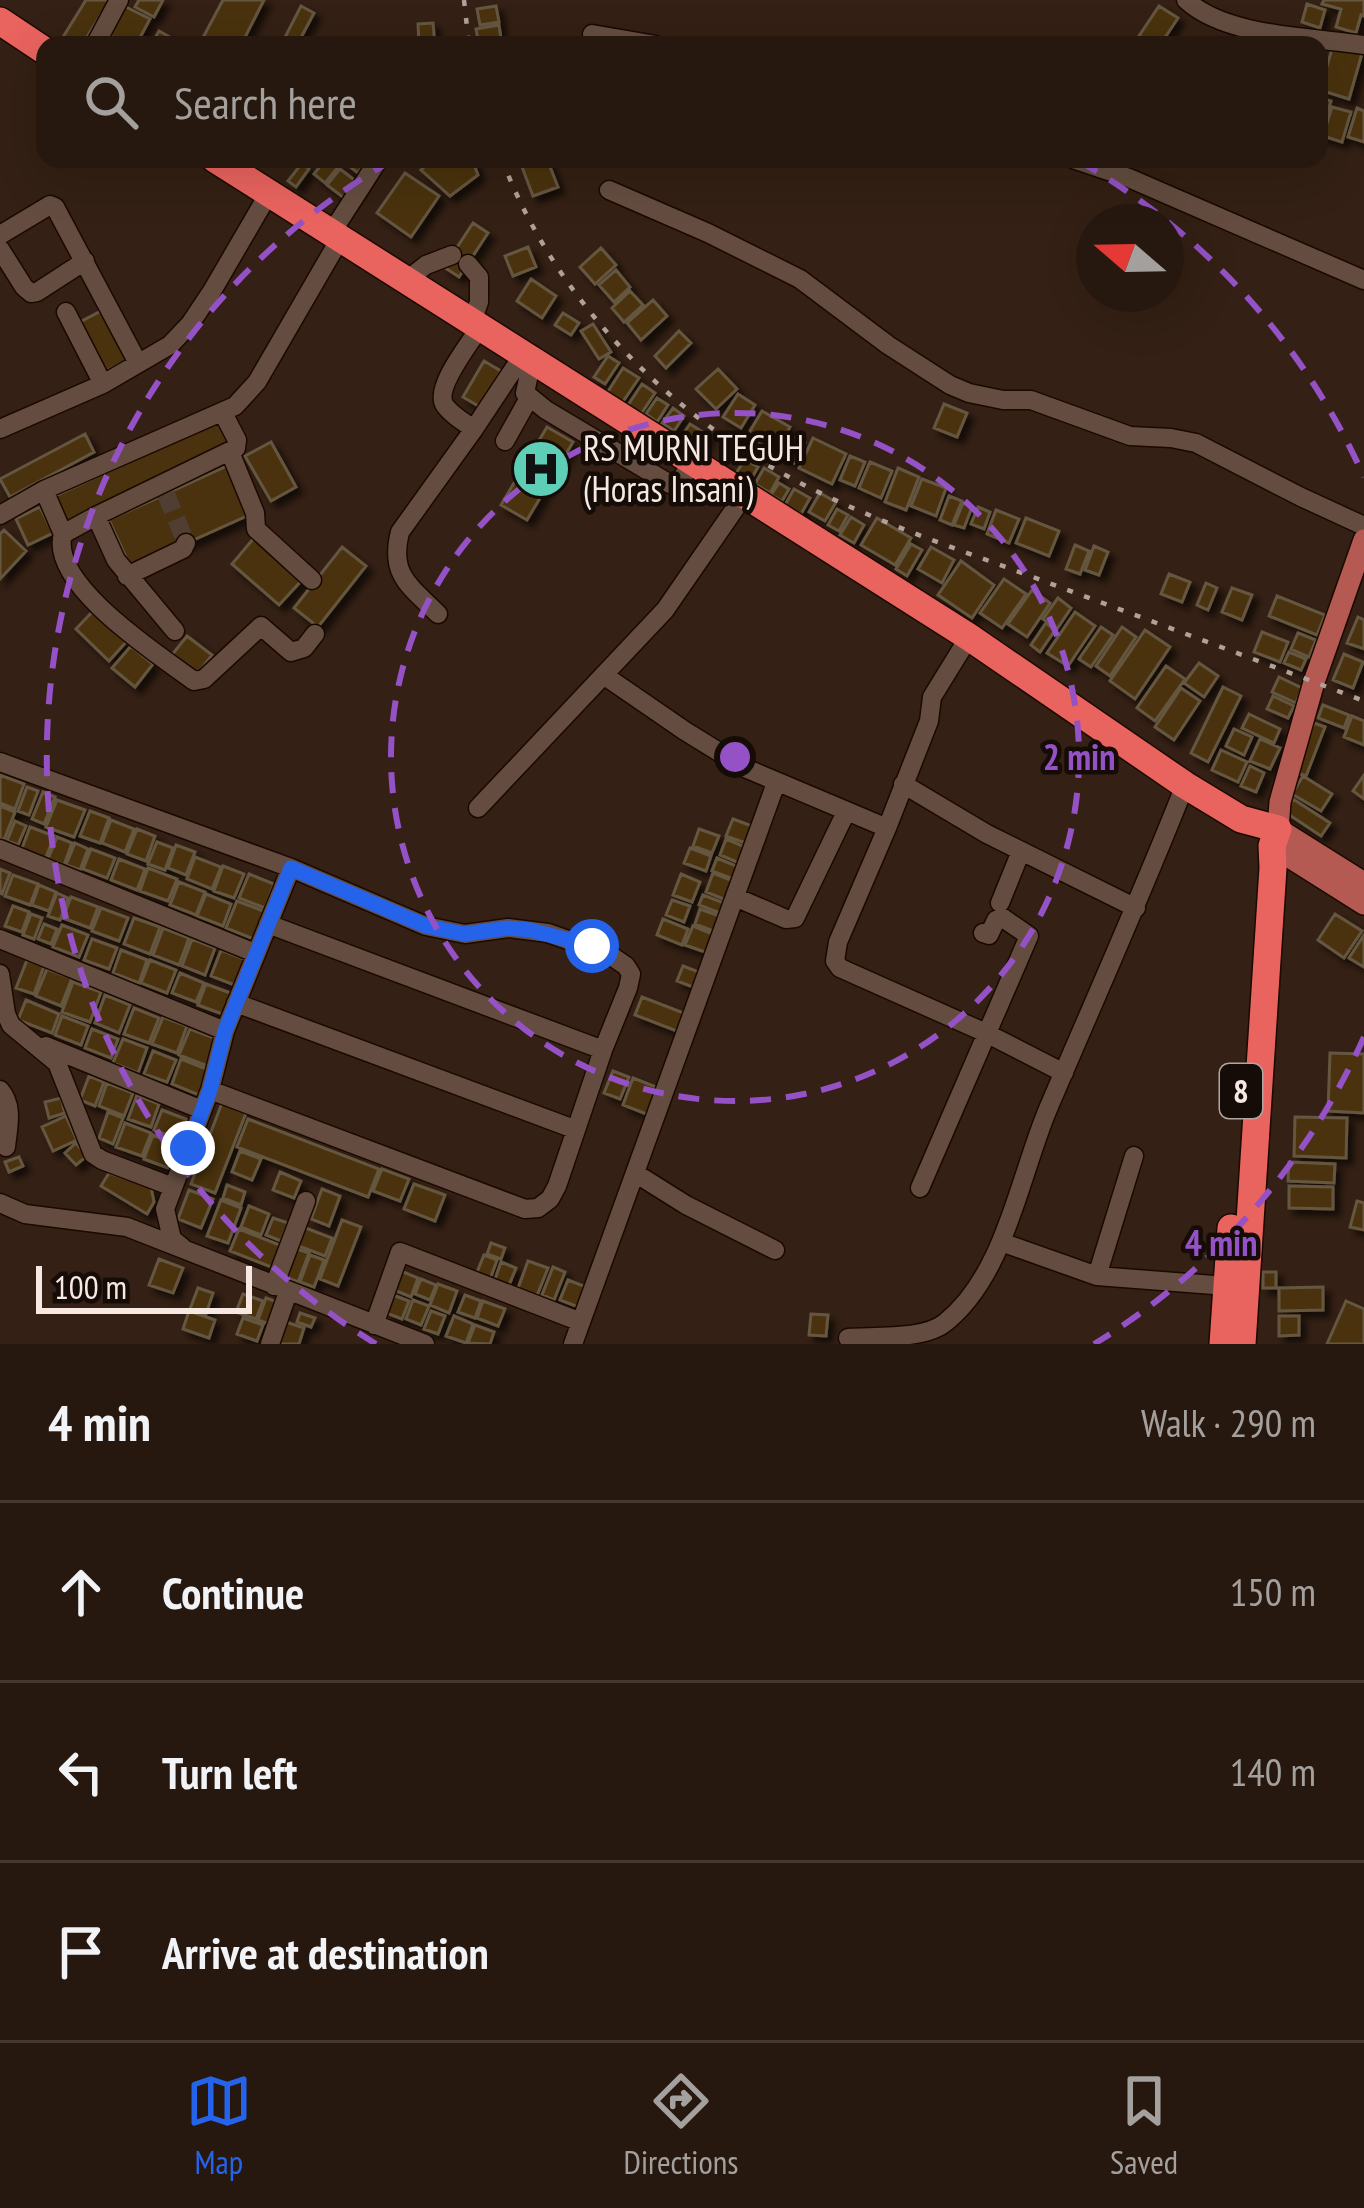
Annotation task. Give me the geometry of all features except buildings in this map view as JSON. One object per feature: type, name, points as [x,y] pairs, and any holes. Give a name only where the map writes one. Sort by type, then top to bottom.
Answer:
[{"type":"highway","points":[[0,22],[36,45]]},
{"type":"highway","points":[[229,168],[969,637],[1185,785],[1265,826]]},
{"type":"highway","name":"8","points":[[1223,1344],[1265,826]]},
{"type":"highway","name":"8","points":[[1242,1344],[1273,868],[1265,826]]},
{"type":"main road","points":[[1265,826],[1364,540]]},
{"type":"main road","points":[[1265,826],[1364,883]]},
{"type":"main road","points":[[1265,826],[1364,904]]},
{"type":"street","points":[[100,36],[119,0]]},
{"type":"street","points":[[1186,0],[1223,22],[1309,36]]},
{"type":"street","points":[[592,34],[604,36]]},
{"type":"street","points":[[1328,39],[1364,45]]},
{"type":"street","points":[[0,515],[44,490],[223,413],[244,398],[374,168]]},
{"type":"street","points":[[1097,168],[1364,280]]},
{"type":"street","points":[[609,190],[708,232],[800,279],[950,385],[1003,400],[1031,400],[1130,436],[1196,443],[1364,526]]},
{"type":"street","points":[[0,429],[103,384],[170,345],[212,292],[269,193]]},
{"type":"street","points":[[0,235],[53,206],[138,363]]},
{"type":"street","points":[[0,249],[31,293],[85,261]]},
{"type":"street","points":[[407,280],[426,265],[460,260],[479,277],[476,325],[442,396],[449,409],[474,429]]},
{"type":"street","points":[[66,312],[103,384]]},
{"type":"street","points":[[527,357],[529,398],[670,484],[681,479],[692,464]]},
{"type":"street","points":[[438,614],[400,574],[395,558],[400,532],[527,357]]},
{"type":"street","points":[[505,441],[529,398]]},
{"type":"street","points":[[64,534],[230,452],[238,443],[223,413]]},
{"type":"street","points":[[230,452],[255,513],[256,529],[312,580]]},
{"type":"street","points":[[44,490],[64,534],[62,553],[76,580],[140,643],[194,681],[204,679],[260,626],[291,652],[304,648],[315,634]]},
{"type":"street","points":[[478,808],[665,610],[743,496]]},
{"type":"street","points":[[96,516],[116,560],[175,631]]},
{"type":"street","points":[[128,576],[187,543]]},
{"type":"street","points":[[969,637],[932,697],[929,721],[838,942],[835,961],[840,968],[1064,1073]]},
{"type":"street","points":[[605,676],[745,768],[887,829]]},
{"type":"street","points":[[0,762],[291,868],[426,926],[464,934],[530,930],[592,946],[626,966],[631,979],[557,1186],[538,1208],[524,1209],[210,1090]]},
{"type":"street","points":[[572,1344],[776,783]]},
{"type":"street","points":[[903,784],[1021,851],[1136,908]]},
{"type":"street","points":[[848,1338],[932,1332],[984,1280],[1030,1153],[1185,785]]},
{"type":"street","points":[[735,897],[786,919],[795,918],[847,812]]},
{"type":"street","points":[[0,849],[255,953]]},
{"type":"street","points":[[1000,903],[1021,851]]},
{"type":"street","points":[[185,1250],[172,1239],[165,1209],[210,1090],[225,1031],[291,868]]},
{"type":"street","points":[[920,1187],[1029,936],[1004,918],[996,920],[988,935],[983,934]]},
{"type":"street","points":[[268,924],[603,1050]]},
{"type":"street","points":[[0,939],[225,1031]]},
{"type":"street","points":[[0,974],[11,1025],[57,1063],[93,1154],[173,1187]]},
{"type":"street","points":[[236,1003],[574,1129]]},
{"type":"street","points":[[22,1036],[202,1110]]},
{"type":"street","points":[[0,1090],[9,1109],[6,1147]]},
{"type":"street","points":[[1097,1276],[1134,1156]]},
{"type":"street","points":[[635,1173],[775,1250]]},
{"type":"street","points":[[270,1344],[306,1201]]},
{"type":"street","points":[[0,1203],[25,1214],[127,1227],[425,1344]]},
{"type":"street","points":[[1001,1241],[1097,1276],[1227,1286]]},
{"type":"street","points":[[374,1325],[400,1252],[581,1322]]},
{"type":"tunnel","points":[[166,494],[186,543]]},
{"type":"railway","points":[[464,0],[468,36]]},
{"type":"railway","points":[[506,168],[549,254],[614,340],[692,413],[780,472],[875,518],[1364,701]]},
{"type":"place","name":"RS MURNI TEGUH (Horas Insani)","points":[[541,469]]},
{"type":"route","points":[[188,1148],[225,1031],[291,868],[426,926],[464,934],[530,930],[592,946]]}]
